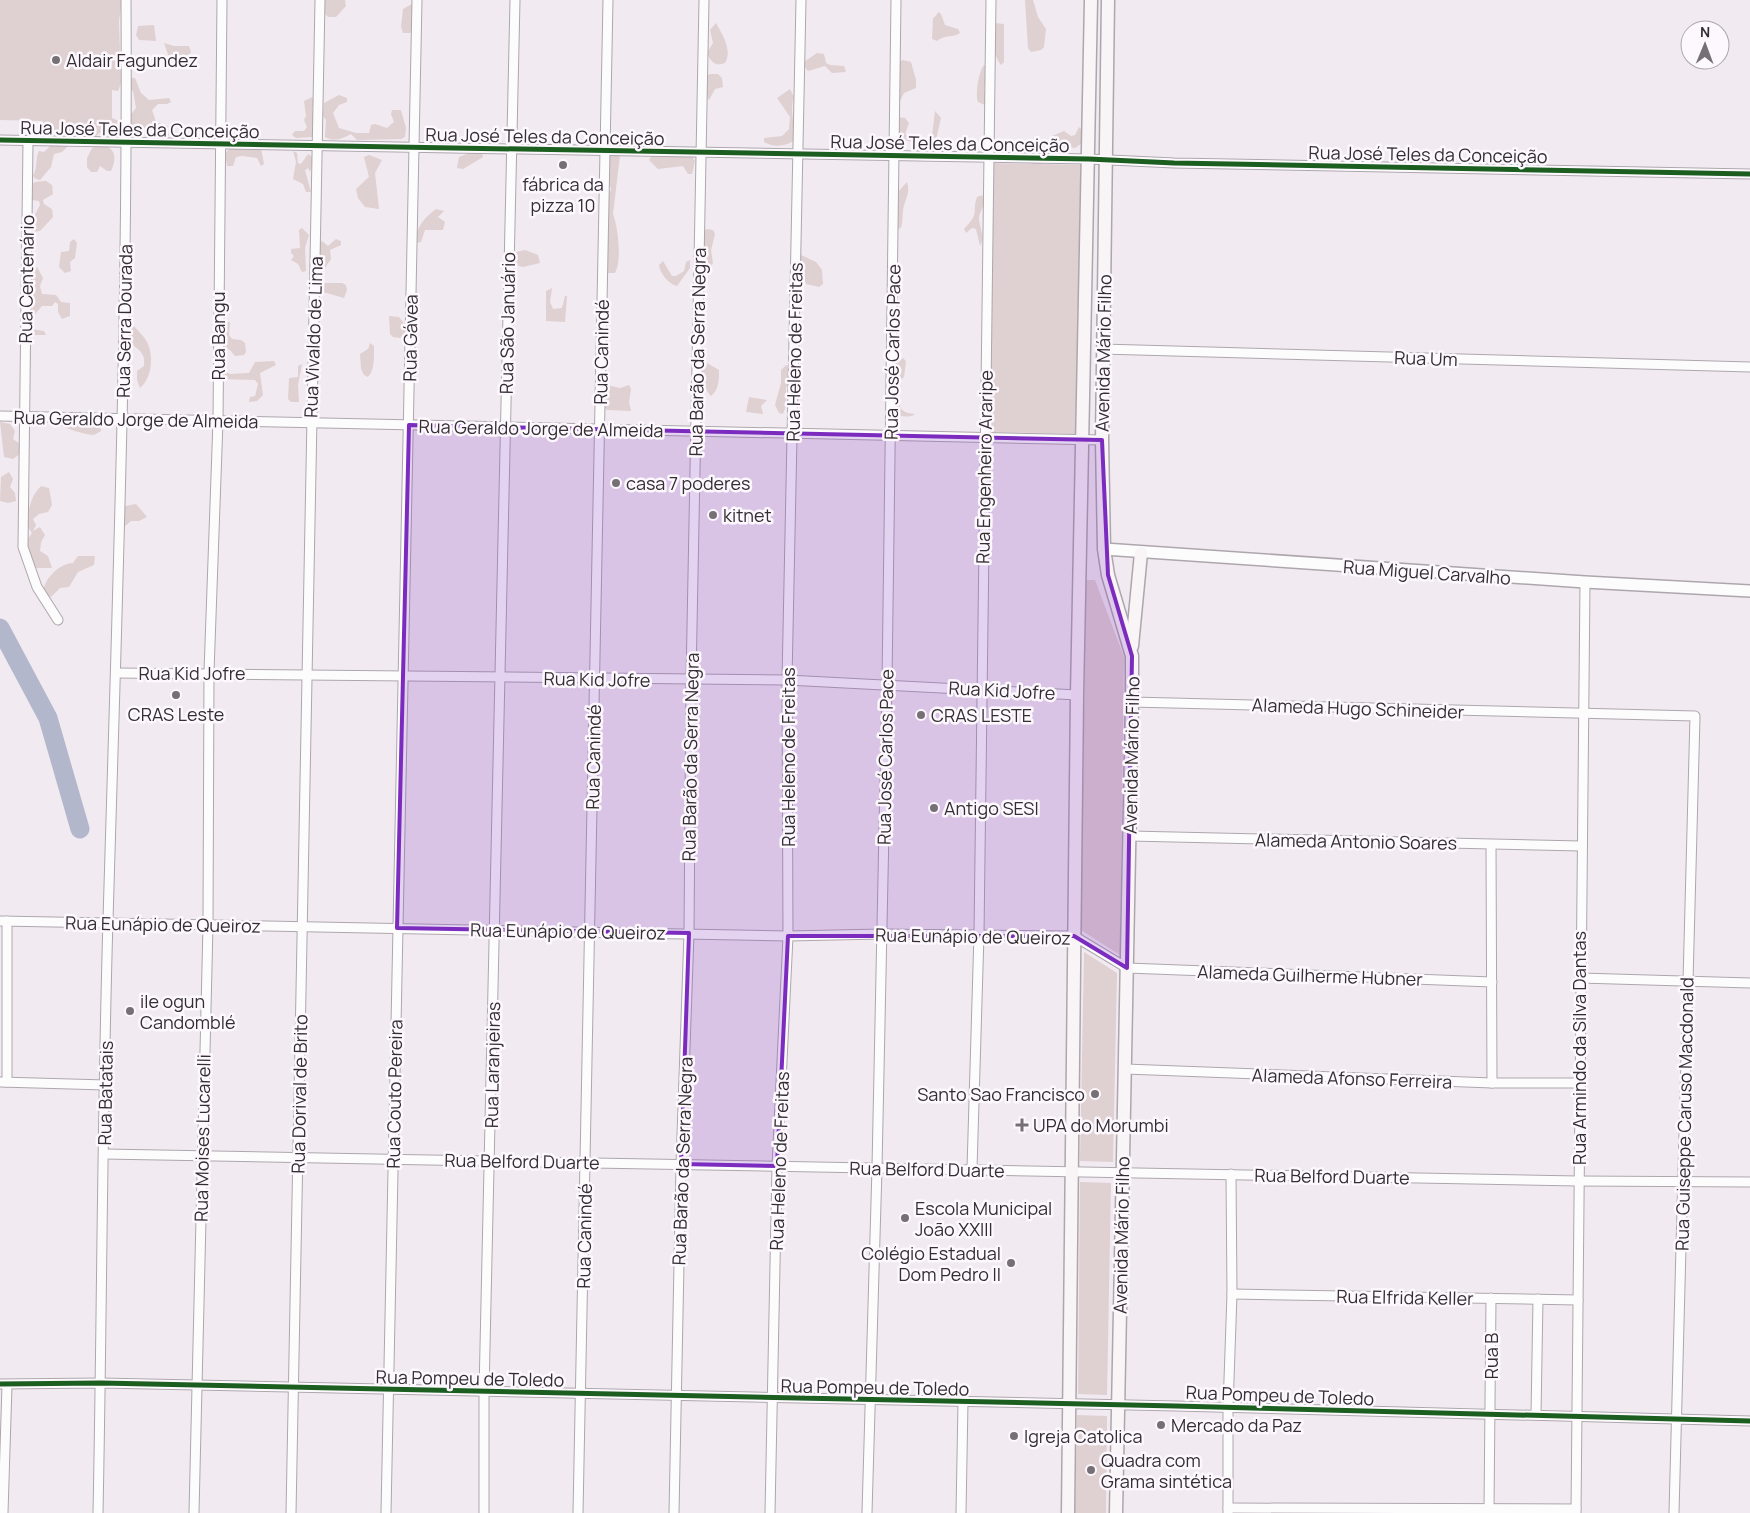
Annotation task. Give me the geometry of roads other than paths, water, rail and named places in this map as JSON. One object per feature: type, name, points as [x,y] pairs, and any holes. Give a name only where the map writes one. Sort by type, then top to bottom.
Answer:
[{"type":"main road","name":"Avenida Mário Filho","points":[[1068,1513],[1077,694],[1091,0]]},
{"type":"main road","name":"Avenida Mário Filho","points":[[1108,0],[1102,349],[1104,549],[1108,576],[1124,623],[1132,656],[1116,1513]]},
{"type":"main road","points":[[1132,656],[1141,553]]},
{"type":"street","name":"Rua Serra Dourada","points":[[117,673],[127,142],[126,0]]},
{"type":"street","name":"Rua Bangu","points":[[210,672],[218,421],[219,144],[222,0]]},
{"type":"street","name":"Rua Vivaldo de Lima","points":[[306,675],[319,146],[320,0]]},
{"type":"street","name":"Rua Gávea","points":[[403,676],[417,0]]},
{"type":"street","name":"Rua São Januário","points":[[500,677],[515,0]]},
{"type":"street","name":"Rua Canindé","points":[[578,1513],[608,0]]},
{"type":"street","name":"Rua Barão da Serra Negra","points":[[674,1513],[681,1164],[689,933],[691,680],[704,0]]},
{"type":"street","name":"Rua Heleno de Freitas","points":[[770,1513],[777,1166],[788,936],[787,680],[801,0]]},
{"type":"street","name":"Rua José Carlos Pace","points":[[867,1513],[877,1168],[887,684],[896,0]]},
{"type":"street","name":"Rua Engenheiro Araripe","points":[[972,1169],[979,934],[991,0]]},
{"type":"street","name":"Rua José Teles da Conceição","points":[[0,140],[1105,159],[1174,163],[1750,174]]},
{"type":"street","name":"Rua Centenário","points":[[28,141],[23,547],[37,588],[58,620]]},
{"type":"street","name":"Rua Um","points":[[1102,349],[1750,367]]},
{"type":"street","name":"Rua Geraldo Jorge de Almeida","points":[[0,416],[1102,440]]},
{"type":"street","name":"Rua Miguel Carvalho","points":[[1104,549],[1585,582],[1750,591]]},
{"type":"street","name":"Rua Armindo da Silva Dantas","points":[[1576,1511],[1585,582]]},
{"type":"street","name":"Rua Kid Jofre","points":[[117,673],[210,672],[594,679],[787,680],[1077,694]]},
{"type":"street","name":"Rua Moises Lucarelli","points":[[194,1513],[208,925],[210,672]]},
{"type":"street","name":"Rua Batatais","points":[[98,1513],[108,922],[117,673]]},
{"type":"street","name":"Rua Dorival de Brito","points":[[290,1513],[303,928],[306,675]]},
{"type":"street","name":"Rua Couto Pereira","points":[[386,1513],[403,676]]},
{"type":"street","name":"Rua Laranjeiras","points":[[484,1513],[484,1392],[500,677]]},
{"type":"street","name":"Alameda Hugo Schineider","points":[[1132,702],[1695,716]]},
{"type":"street","name":"Rua Guiseppe Caruso Macdonald","points":[[1674,1513],[1695,716]]},
{"type":"street","name":"Alameda Antonio Soares","points":[[1130,836],[1581,846]]},
{"type":"street","points":[[1491,845],[1492,1083]]},
{"type":"street","name":"Rua Eunápio de Queiroz","points":[[4,921],[788,936],[882,934],[1074,936],[1127,968]]},
{"type":"street","points":[[4,921],[4,1082],[106,1084]]},
{"type":"street","name":"Alameda Guilherme Hubner","points":[[1127,968],[1492,982]]},
{"type":"street","points":[[1580,978],[1687,979],[1750,983]]},
{"type":"street","name":"Alameda Afonso Ferreira","points":[[1125,1069],[1492,1083],[1579,1083]]},
{"type":"street","name":"Rua Belford Duarte","points":[[104,1154],[1578,1182],[1750,1182]]},
{"type":"street","points":[[1231,1174],[1232,1294],[1228,1408],[1228,1510],[1489,1509],[1576,1511]]},
{"type":"street","name":"Rua Elfrida Keller","points":[[1232,1294],[1578,1300]]},
{"type":"street","name":"Rua B","points":[[1489,1509],[1492,1414],[1491,1298]]},
{"type":"street","points":[[1536,1415],[1538,1299]]},
{"type":"street","name":"Rua Pompeu de Toledo","points":[[3,1385],[100,1384],[1750,1421]]},
{"type":"street","points":[[3,1385],[3,1513]]},
{"type":"street","points":[[961,1513],[963,1402]]},
{"type":"waterway","points":[[0,628],[48,718],[80,829]]},
{"type":"place","name":"Aldair Fagundez","points":[[56,60]]},
{"type":"place","name":"fábrica da pizza 10","points":[[563,165]]},
{"type":"place","name":"casa 7 poderes","points":[[616,483]]},
{"type":"place","name":"kitnet","points":[[713,515]]},
{"type":"place","name":"CRAS Leste","points":[[176,695]]},
{"type":"place","name":"CRAS LESTE","points":[[921,715]]},
{"type":"place","name":"Antigo SESI","points":[[934,808]]},
{"type":"place","name":"ile ogun Candomblé","points":[[130,1011]]},
{"type":"place","name":"Santo Sao Francisco","points":[[1095,1094]]},
{"type":"place","name":"UPA do Morumbi","points":[[1022,1125]]},
{"type":"place","name":"Escola Municipal João XXIII","points":[[905,1218]]},
{"type":"place","name":"Colégio Estadual Dom Pedro II","points":[[1011,1263]]},
{"type":"place","name":"Mercado da Paz","points":[[1161,1425]]},
{"type":"place","name":"Igreja Catolica","points":[[1014,1436]]},
{"type":"place","name":"Quadra com Grama sintética","points":[[1091,1470]]}]
